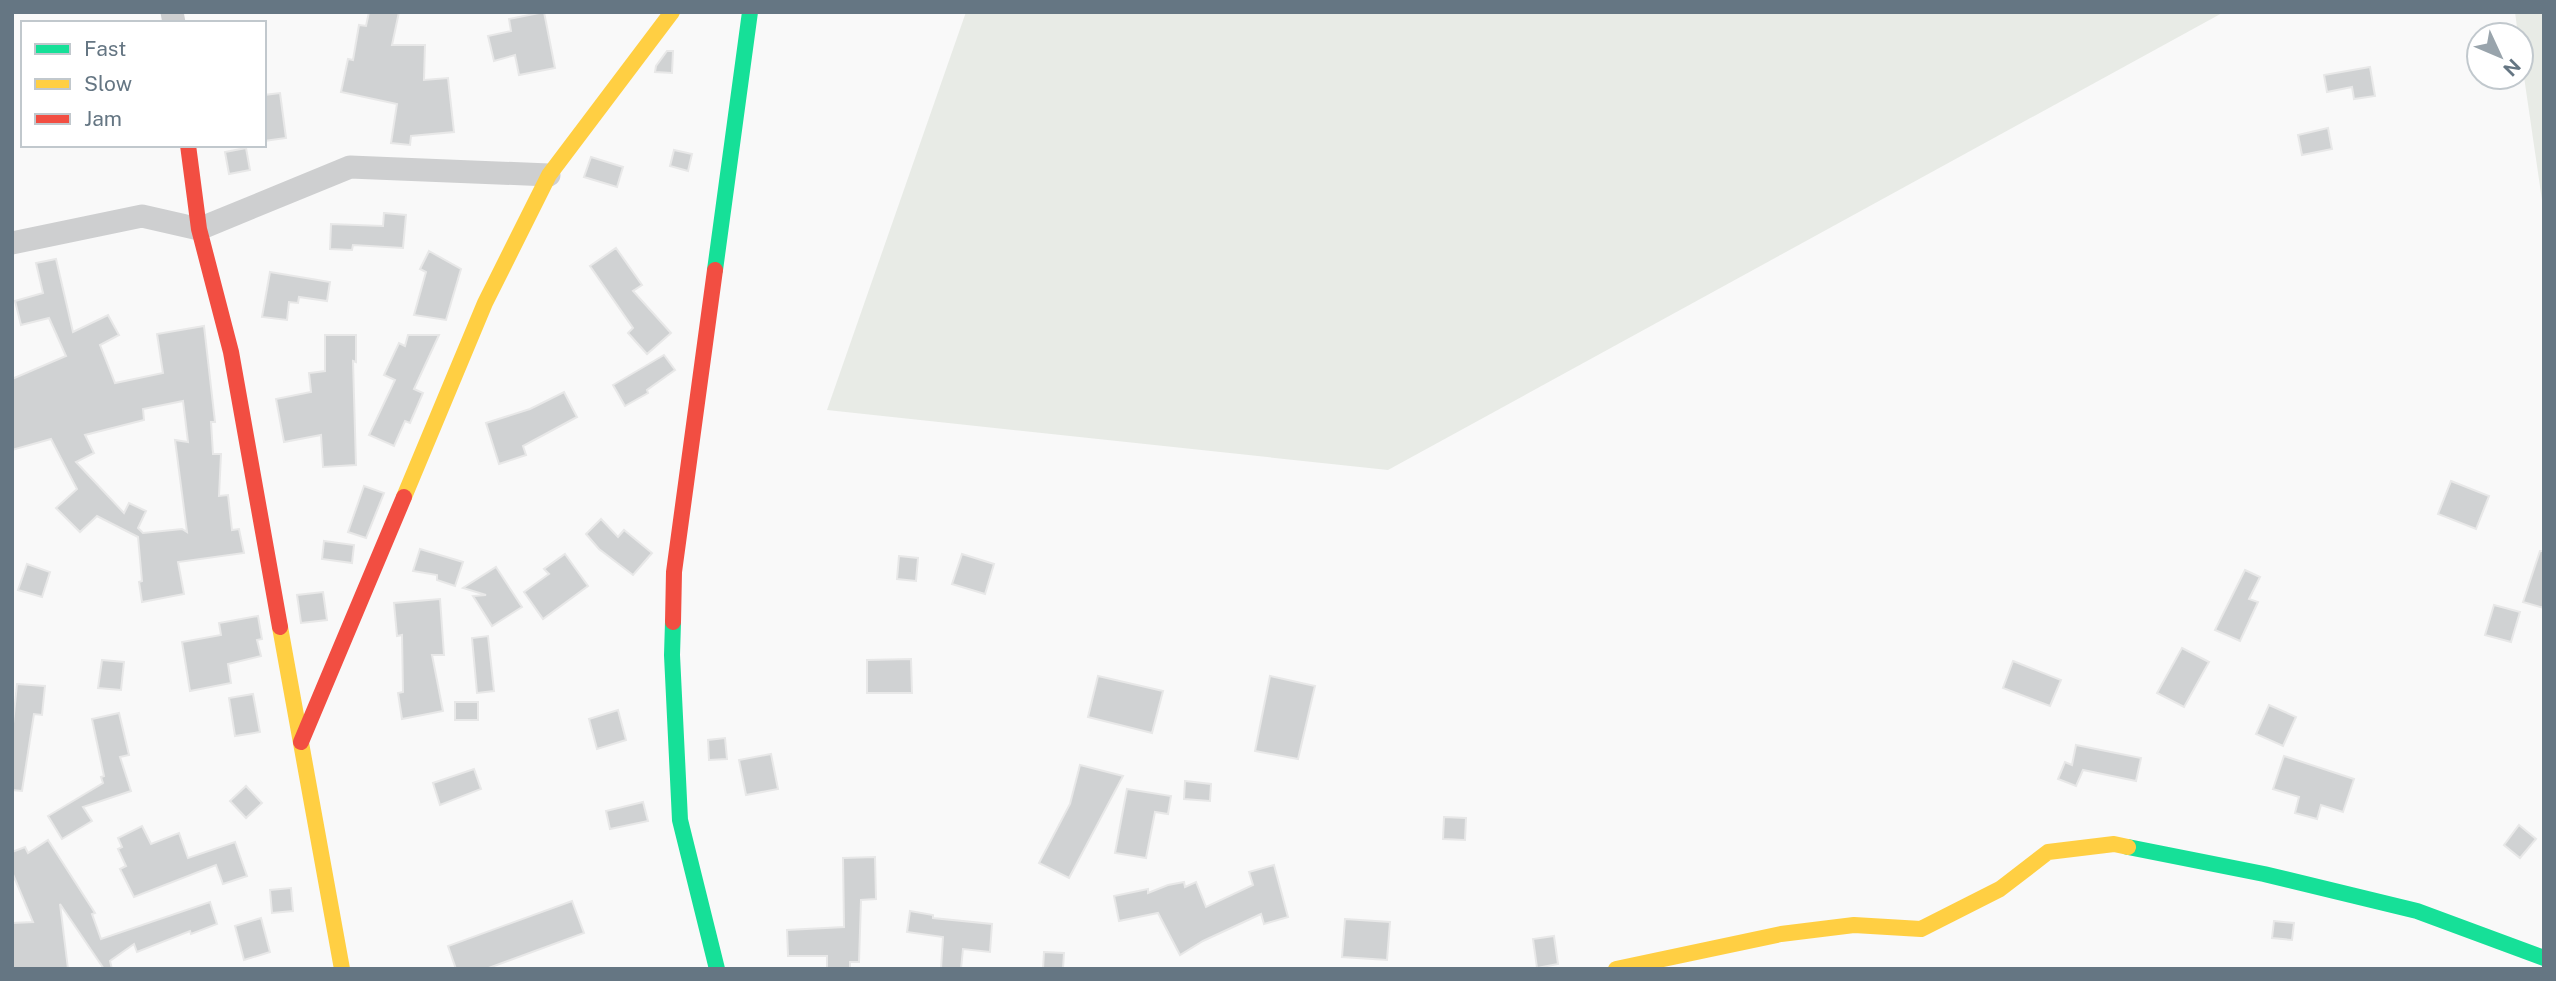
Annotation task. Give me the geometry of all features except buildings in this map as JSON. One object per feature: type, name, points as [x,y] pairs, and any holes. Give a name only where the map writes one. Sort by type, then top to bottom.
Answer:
[{"type":"street","points":[[301,743],[485,303],[549,175],[672,12]]},
{"type":"street","points":[[717,969],[680,820],[672,655],[674,572],[750,12]]},
{"type":"street","points":[[188,147],[199,229],[231,352],[342,969]]},
{"type":"street","points":[[12,243],[142,216],[199,229],[350,167],[549,175]]},
{"type":"street","points":[[1616,969],[1780,934],[1817,929],[1854,925],[1921,929],[2000,889],[2048,852],[2114,845],[2264,874],[2417,911],[2544,958]]},
{"type":"shaded area","points":[[966,12],[2224,12],[1388,470],[827,410]]},
{"type":"shaded area","points":[[2515,12],[2544,12],[2544,214],[2526,91],[2535,91],[2535,21],[2516,21]]},
{"type":"traffic: fast","points":[[715,270],[750,12]]},
{"type":"traffic: fast","points":[[673,622],[672,655],[680,820],[717,969]]},
{"type":"traffic: fast","points":[[2128,847],[2264,874],[2417,911],[2544,958]]},
{"type":"traffic: slow","points":[[404,497],[485,303],[549,175],[672,12]]},
{"type":"traffic: slow","points":[[280,627],[342,969]]},
{"type":"traffic: slow","points":[[1616,969],[1781,934],[1854,925],[1921,929],[2000,889],[2048,852],[2114,844],[2128,847]]},
{"type":"traffic: jam","points":[[188,147],[199,229],[231,352],[280,627]]},
{"type":"traffic: jam","points":[[673,622],[674,572],[715,270]]},
{"type":"traffic: jam","points":[[301,742],[404,497]]}]
